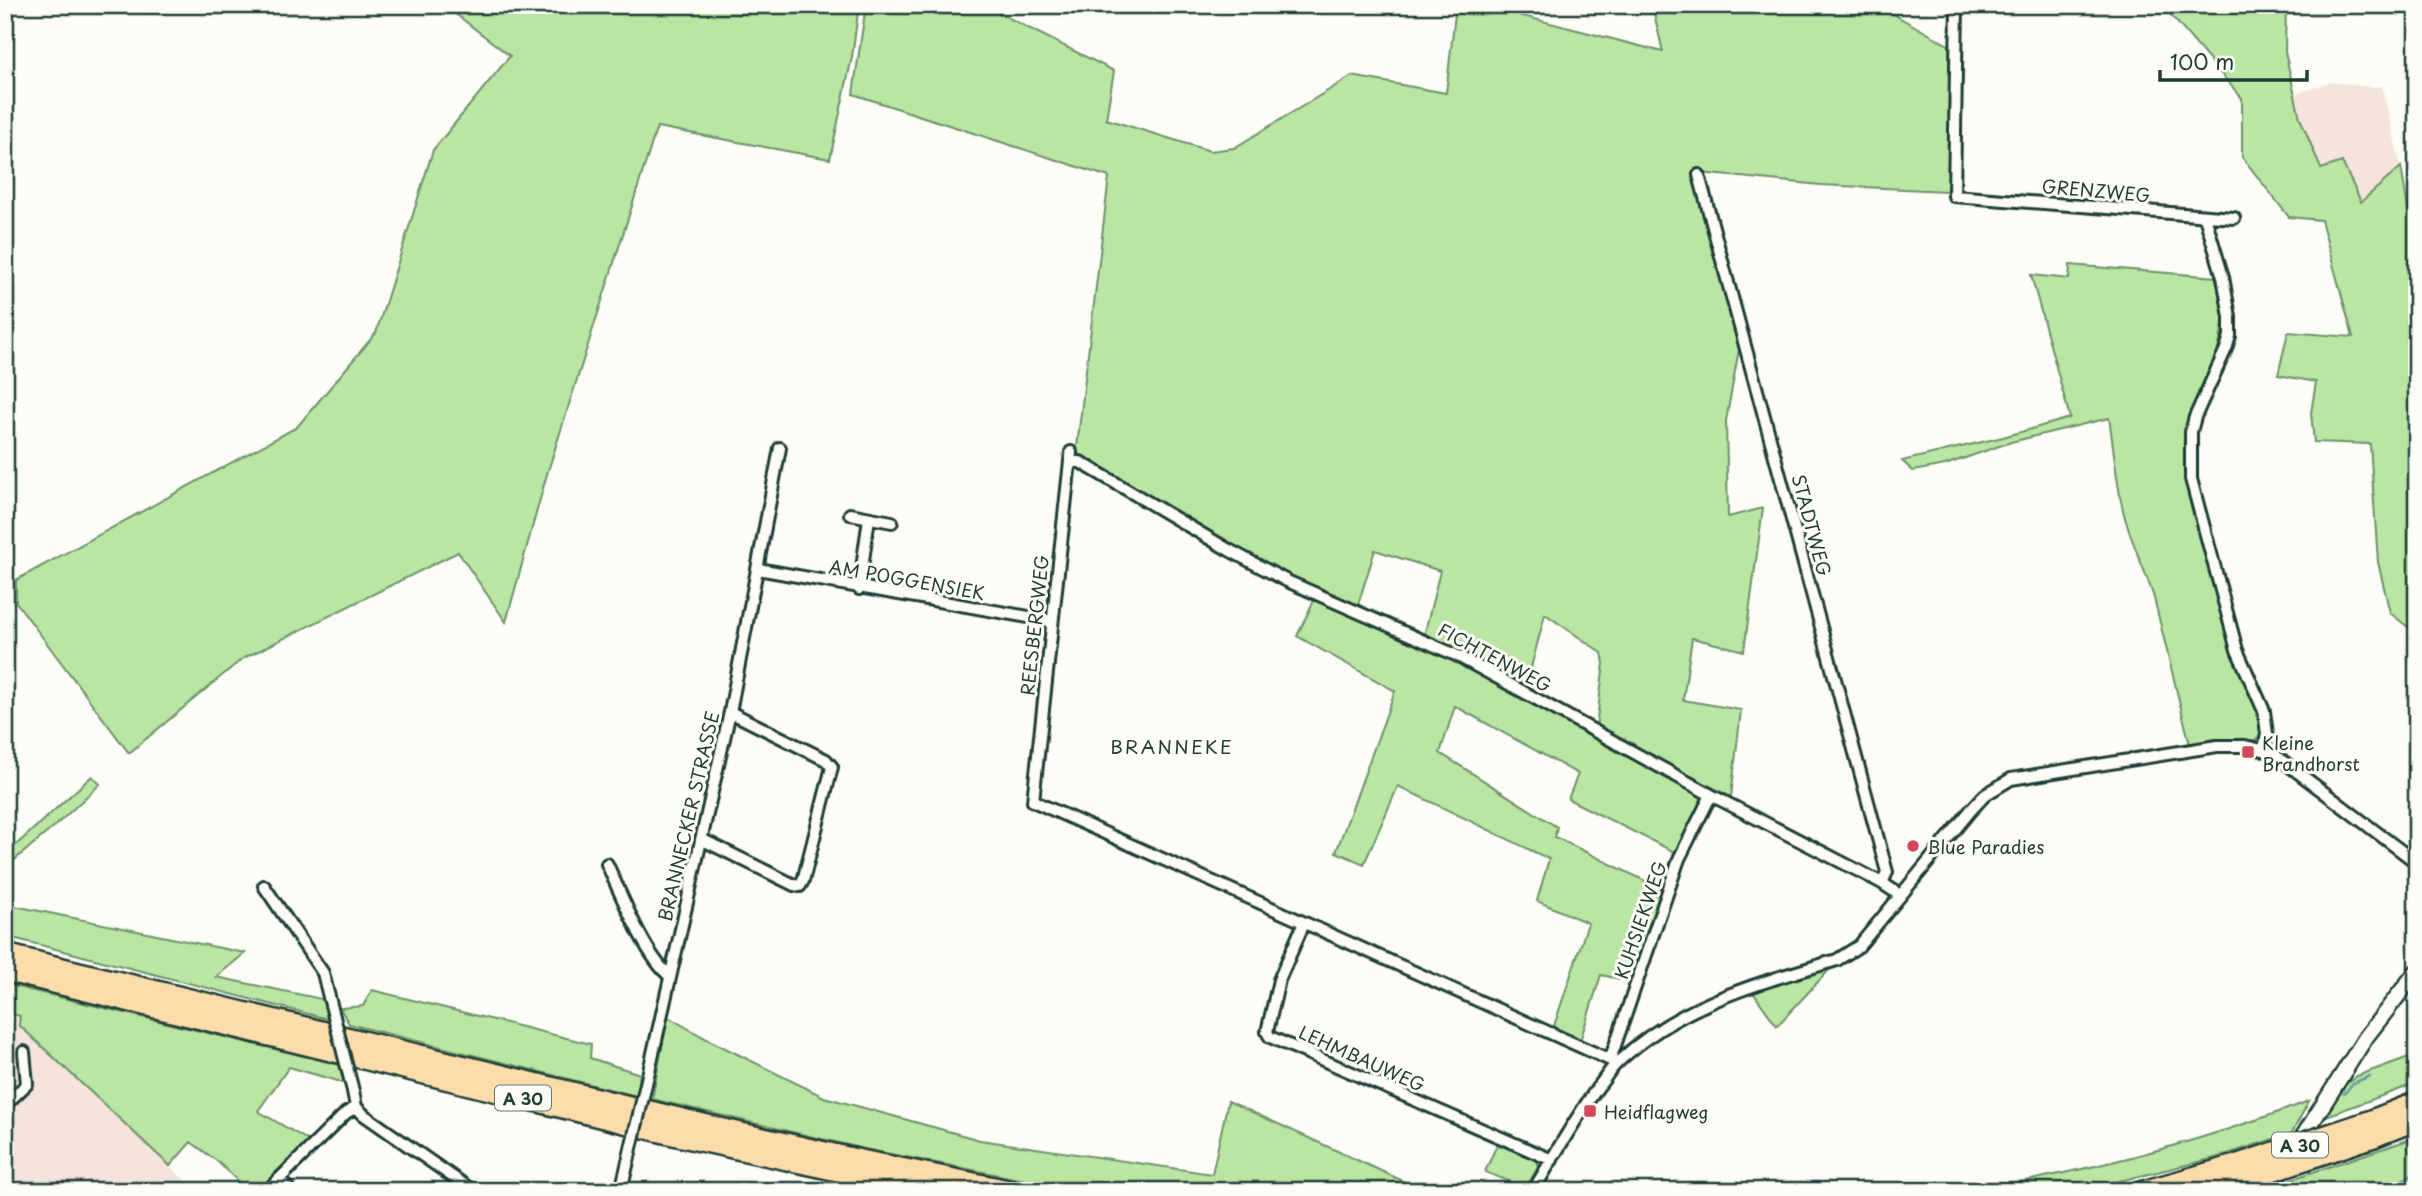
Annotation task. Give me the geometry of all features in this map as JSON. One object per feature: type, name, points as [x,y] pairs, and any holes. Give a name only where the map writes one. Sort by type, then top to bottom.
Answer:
[{"type":"highway","name":"A 30","points":[[5,954],[728,1130],[1014,1191]]},
{"type":"highway","name":"A 30","points":[[5,971],[673,1135],[929,1191]]},
{"type":"highway","name":"A 30","points":[[2372,1129],[2417,1102]]},
{"type":"highway","name":"A 30","points":[[2143,1191],[2230,1176],[2372,1129],[2417,1119]]},
{"type":"highway","name":"A 30","points":[[2208,1191],[2230,1176]]},
{"type":"street","name":"GRENZWEG","points":[[1957,5],[1954,196],[2234,218]]},
{"type":"street","name":"STADTWEG","points":[[1699,175],[1887,872],[1882,883]]},
{"type":"street","points":[[2206,217],[2223,277],[2230,317],[2230,336],[2195,417],[2191,432],[2191,479],[2237,650],[2264,712],[2267,734],[2264,749]]},
{"type":"street","name":"BRANNECKER STRASSE","points":[[621,1191],[730,712],[780,448]]},
{"type":"street","name":"FICHTENWEG","points":[[1070,457],[1287,582],[1458,656],[1900,895]]},
{"type":"street","name":"REESBERGWEG","points":[[1070,457],[1033,801],[1304,923]]},
{"type":"street","points":[[850,514],[892,522]]},
{"type":"street","points":[[859,589],[869,518]]},
{"type":"street","name":"AM POGGENSIEK","points":[[758,569],[1051,621]]},
{"type":"street","points":[[701,839],[794,886],[800,886],[832,767],[826,760],[730,712]]},
{"type":"street","points":[[1533,1191],[1614,1061],[1664,1026],[1707,1002],[1745,987],[1838,960],[1849,954],[1859,946],[1985,794],[2011,779],[2217,746],[2264,749],[2305,776],[2417,863]]},
{"type":"street","name":"KUHSIEKWEG","points":[[1614,1061],[1679,859],[1711,795]]},
{"type":"street","points":[[607,864],[633,920],[662,970],[670,976]]},
{"type":"street","points":[[264,886],[323,973],[356,1107],[473,1191]]},
{"type":"street","points":[[1304,923],[1614,1061]]},
{"type":"street","name":"LEHMBAUWEG","points":[[1304,923],[1279,980],[1267,1032],[1270,1037],[1552,1160]]},
{"type":"street","points":[[2270,1191],[2352,1058],[2388,1006],[2417,971]]},
{"type":"street","points":[[5,1105],[27,1084],[24,1052]]},
{"type":"street","points":[[267,1191],[346,1113],[356,1107]]},
{"type":"street","points":[[279,1180],[290,1191]]},
{"type":"shaded area","points":[[2332,82],[2382,86],[2401,167],[2361,202],[2321,169],[2300,118],[2295,94]]},
{"type":"shaded area","points":[[5,1012],[21,1016],[19,1026],[187,1182],[178,1191],[5,1191]]},
{"type":"green space","points":[[444,5],[859,5],[852,57],[830,159],[657,127],[547,474],[506,622],[458,552],[242,659],[129,753],[16,602],[16,580],[297,427],[376,333],[433,150],[510,56]]},
{"type":"green space","points":[[866,5],[983,5],[1114,71],[1106,119],[1210,151],[1234,148],[1352,76],[1446,93],[1456,5],[1480,5],[1663,52],[1652,5],[1877,5],[1952,47],[1952,183],[1946,191],[1821,185],[1700,173],[1739,349],[1726,421],[1728,517],[1763,508],[1744,651],[1692,638],[1683,700],[1741,710],[1731,797],[1596,727],[1604,663],[1602,653],[1545,614],[1526,687],[1460,650],[1424,636],[1440,571],[1375,550],[1357,608],[1288,578],[1076,455],[1109,177],[853,94]]},
{"type":"green space","points":[[2162,5],[2243,5],[2251,10],[2271,5],[2286,5],[2285,52],[2300,118],[2321,169],[2342,162],[2361,202],[2401,167],[2408,209],[2417,208],[2417,634],[2390,613],[2378,562],[2370,444],[2314,442],[2311,413],[2316,382],[2278,375],[2288,332],[2353,337],[2321,220],[2289,217],[2242,157],[2242,98]]},
{"type":"green space","points":[[2070,265],[2216,277],[2224,318],[2218,351],[2191,413],[2186,443],[2212,572],[2236,664],[2257,708],[2262,734],[2256,740],[2190,745],[2154,598],[2123,510],[2109,418],[2011,442],[1945,465],[1913,471],[1902,461],[2070,418],[2031,275],[2069,279]]},
{"type":"green space","points":[[1315,598],[1457,661],[1702,794],[1704,799],[1676,853],[1568,799],[1578,774],[1455,706],[1440,753],[1557,827],[1555,837],[1670,893],[1634,982],[1601,975],[1580,1041],[1553,1029],[1588,923],[1537,901],[1549,859],[1398,786],[1364,864],[1336,852],[1395,691],[1297,636]]},
{"type":"green space","points":[[92,776],[100,784],[5,868],[5,855]]},
{"type":"green space","points":[[5,904],[245,953],[216,977],[322,999],[328,1019],[5,936]]},
{"type":"green space","points":[[1829,970],[1777,1026],[1752,991]]},
{"type":"green space","points":[[5,984],[340,1065],[344,1083],[289,1067],[258,1111],[309,1141],[258,1191],[248,1191],[218,1162],[191,1142],[170,1166],[19,1025],[20,1016],[5,1012]]},
{"type":"green space","points":[[372,990],[591,1044],[590,1058],[640,1074],[637,1096],[349,1024],[340,1008],[363,1006]]},
{"type":"green space","points":[[668,1017],[824,1097],[980,1140],[1212,1174],[1228,1101],[1425,1191],[1081,1191],[865,1149],[652,1099]]},
{"type":"green space","points":[[2417,1054],[2417,1083],[2321,1118],[2342,1087],[2357,1076]]},
{"type":"green space","points":[[2309,1101],[2292,1133],[2215,1158],[2078,1191],[1970,1191],[2056,1175],[2142,1154],[2226,1130]]},
{"type":"green space","points":[[2417,1137],[2417,1191],[2257,1191]]},
{"type":"green space","points":[[1498,1142],[1538,1161],[1538,1167],[1526,1188],[1485,1172]]},
{"type":"waterway","points":[[2344,1094],[2353,1083],[2370,1076]]},
{"type":"waterway","points":[[2378,1191],[2417,1173]]},
{"type":"place","name":"Kleine Brandhorst","points":[[2248,752]]},
{"type":"place","name":"Blue Paradies","points":[[1913,846]]},
{"type":"place","name":"Heidflagweg","points":[[1590,1111]]},
{"type":"district","name":"BRANNEKE","points":[[1172,746]]}]
